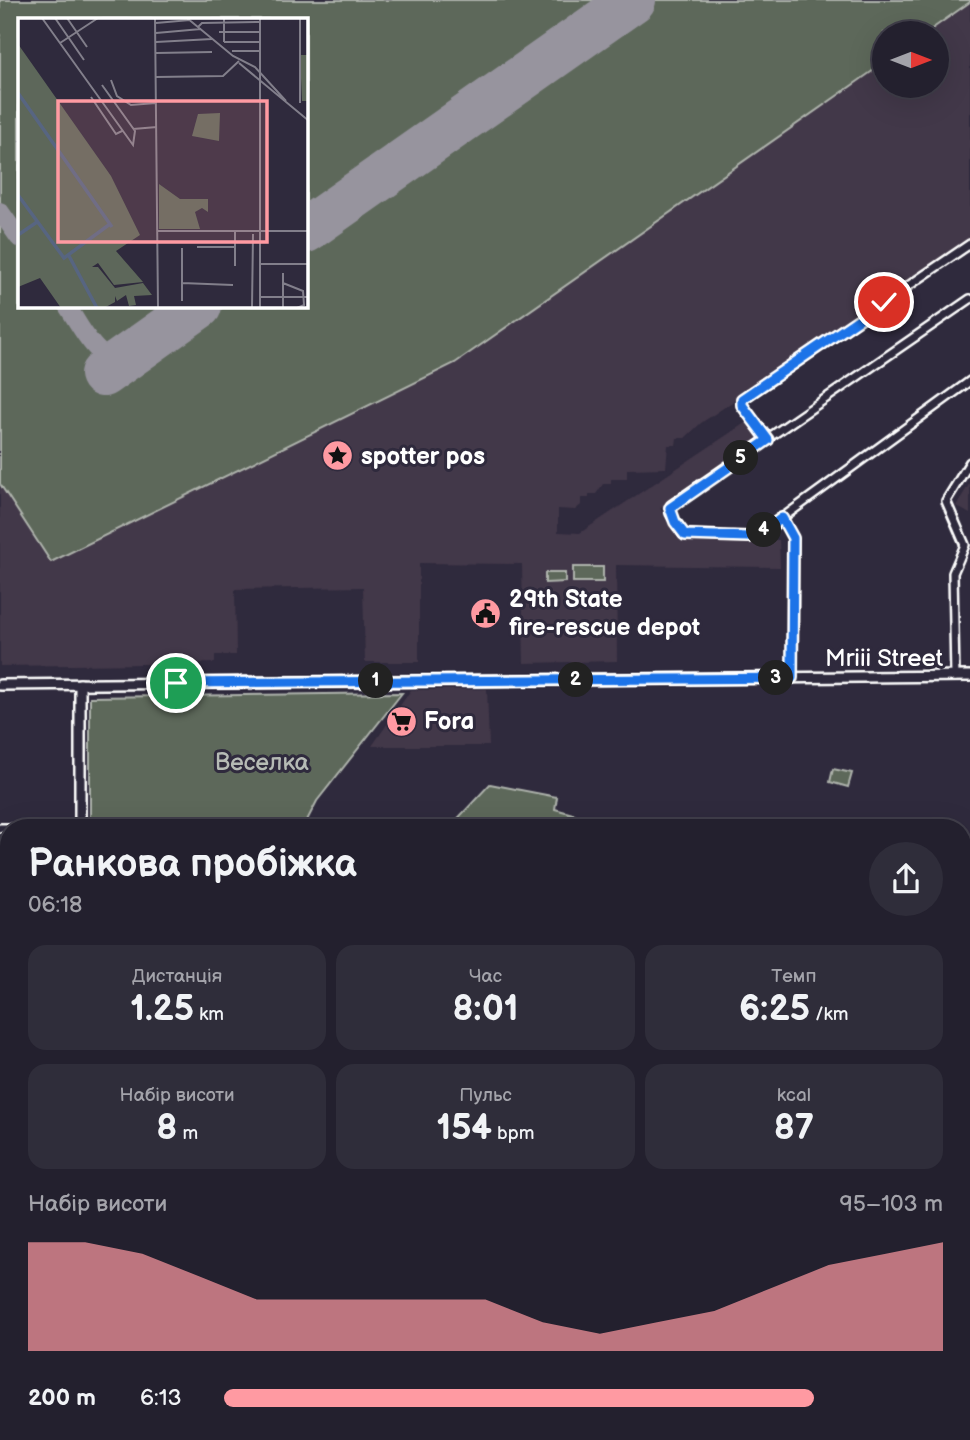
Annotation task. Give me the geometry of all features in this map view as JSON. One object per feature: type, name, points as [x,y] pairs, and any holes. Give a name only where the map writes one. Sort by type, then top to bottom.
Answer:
[{"type":"street","points":[[768,440],[742,405],[742,399],[970,244]]},
{"type":"street","points":[[970,299],[671,505],[670,513],[685,535],[749,537],[767,529],[970,381]]},
{"type":"street","points":[[955,677],[953,573],[965,545],[946,501],[970,462]]},
{"type":"street","points":[[782,518],[793,538],[792,678]]},
{"type":"street","name":"Mriii Street","points":[[0,685],[970,676]]},
{"type":"street","points":[[80,684],[80,819]]},
{"type":"shaded area","points":[[0,0],[970,0],[970,242],[701,423],[685,438],[677,438],[676,445],[668,445],[666,468],[627,469],[627,479],[611,479],[611,484],[603,484],[596,494],[581,498],[581,505],[575,510],[558,509],[558,532],[580,533],[748,421],[762,440],[660,508],[677,538],[779,540],[780,567],[616,565],[617,661],[524,663],[522,564],[419,563],[419,662],[365,662],[363,587],[235,589],[236,655],[215,655],[215,663],[0,666]]},
{"type":"shaded area","points":[[970,483],[970,514],[956,506]]},
{"type":"shaded area","points":[[487,689],[489,746],[372,746],[411,690]]},
{"type":"green space","points":[[0,0],[970,0],[943,21],[872,21],[872,71],[455,363],[51,562],[0,484]]},
{"type":"green space","points":[[573,567],[603,567],[603,582],[573,582]]},
{"type":"green space","points":[[545,573],[565,573],[565,582],[545,583]]},
{"type":"green space","name":"Веселка","points":[[402,693],[317,801],[308,819],[90,819],[90,697]]},
{"type":"green space","points":[[833,769],[852,773],[848,787],[830,782]]},
{"type":"green space","points":[[490,784],[557,797],[555,809],[591,819],[457,819]]},
{"type":"taxiway","points":[[0,211],[18,237]]},
{"type":"taxiway","points":[[68,308],[85,335],[100,352],[118,359],[128,356]]},
{"type":"runway","points":[[308,229],[633,0]]},
{"type":"runway","points":[[103,374],[196,308]]},
{"type":"place","name":"spotter pos","points":[[338,456]]},
{"type":"place","name":"29th State fire-rescue depot","points":[[486,613]]},
{"type":"place","name":"Fora","points":[[401,721]]},
{"type":"route","points":[[176,683],[792,678],[793,538],[782,518],[749,537],[685,535],[675,522],[670,508],[768,440],[742,405],[742,399],[884,302]]}]
